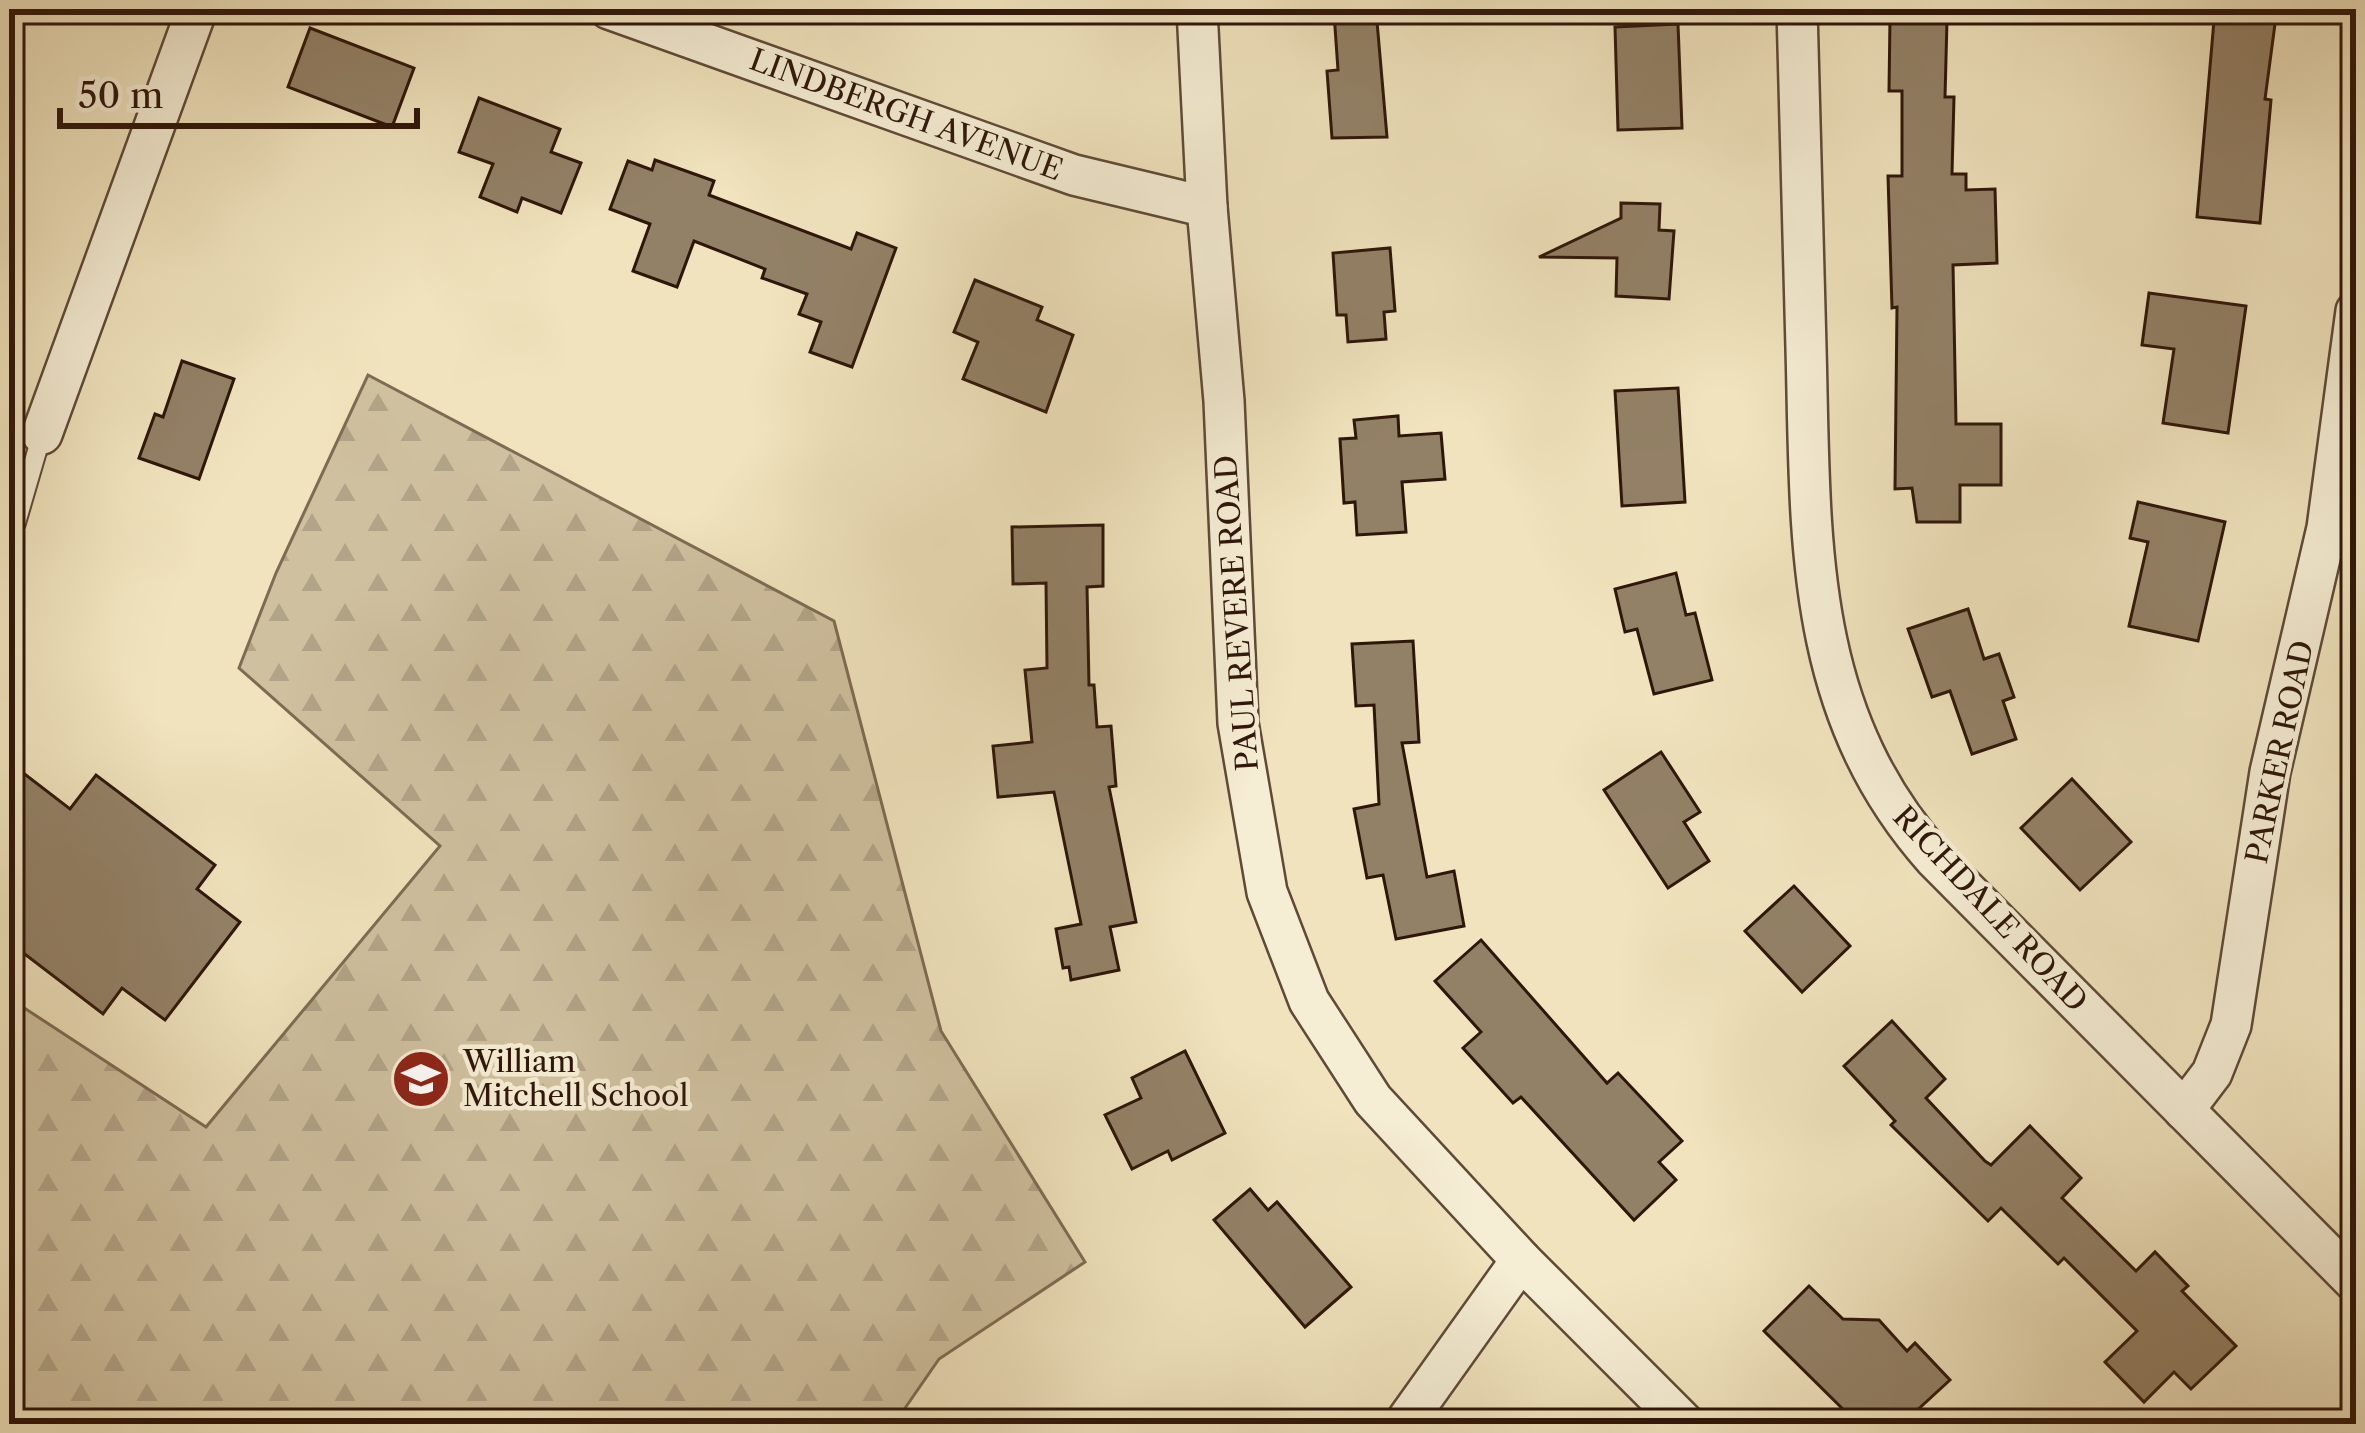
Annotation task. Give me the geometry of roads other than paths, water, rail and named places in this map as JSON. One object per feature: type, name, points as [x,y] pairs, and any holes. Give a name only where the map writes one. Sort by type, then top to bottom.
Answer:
[{"type":"street","points":[[41,434],[197,9]]},
{"type":"street","name":"LINDBERGH AVENUE","points":[[609,9],[1074,175],[1207,207]]},
{"type":"street","name":"PAUL REVERE ROAD","points":[[1197,9],[1207,207],[1224,401],[1238,722],[1267,892],[1309,1001],[1373,1100],[1521,1260],[1684,1424]]},
{"type":"street","name":"RICHDALE ROAD","points":[[1797,9],[1811,547],[1828,656],[1849,725],[1909,830],[1961,888],[2356,1283]]},
{"type":"street","name":"PARKER ROAD","points":[[2184,1110],[2212,1073],[2231,1025],[2270,772],[2326,528],[2356,311]]},
{"type":"street","points":[[1404,1424],[1521,1260]]},
{"type":"lane","points":[[9,532],[16,523],[41,434]]},
{"type":"place","name":"William Mitchell School","points":[[421,1079]]}]
